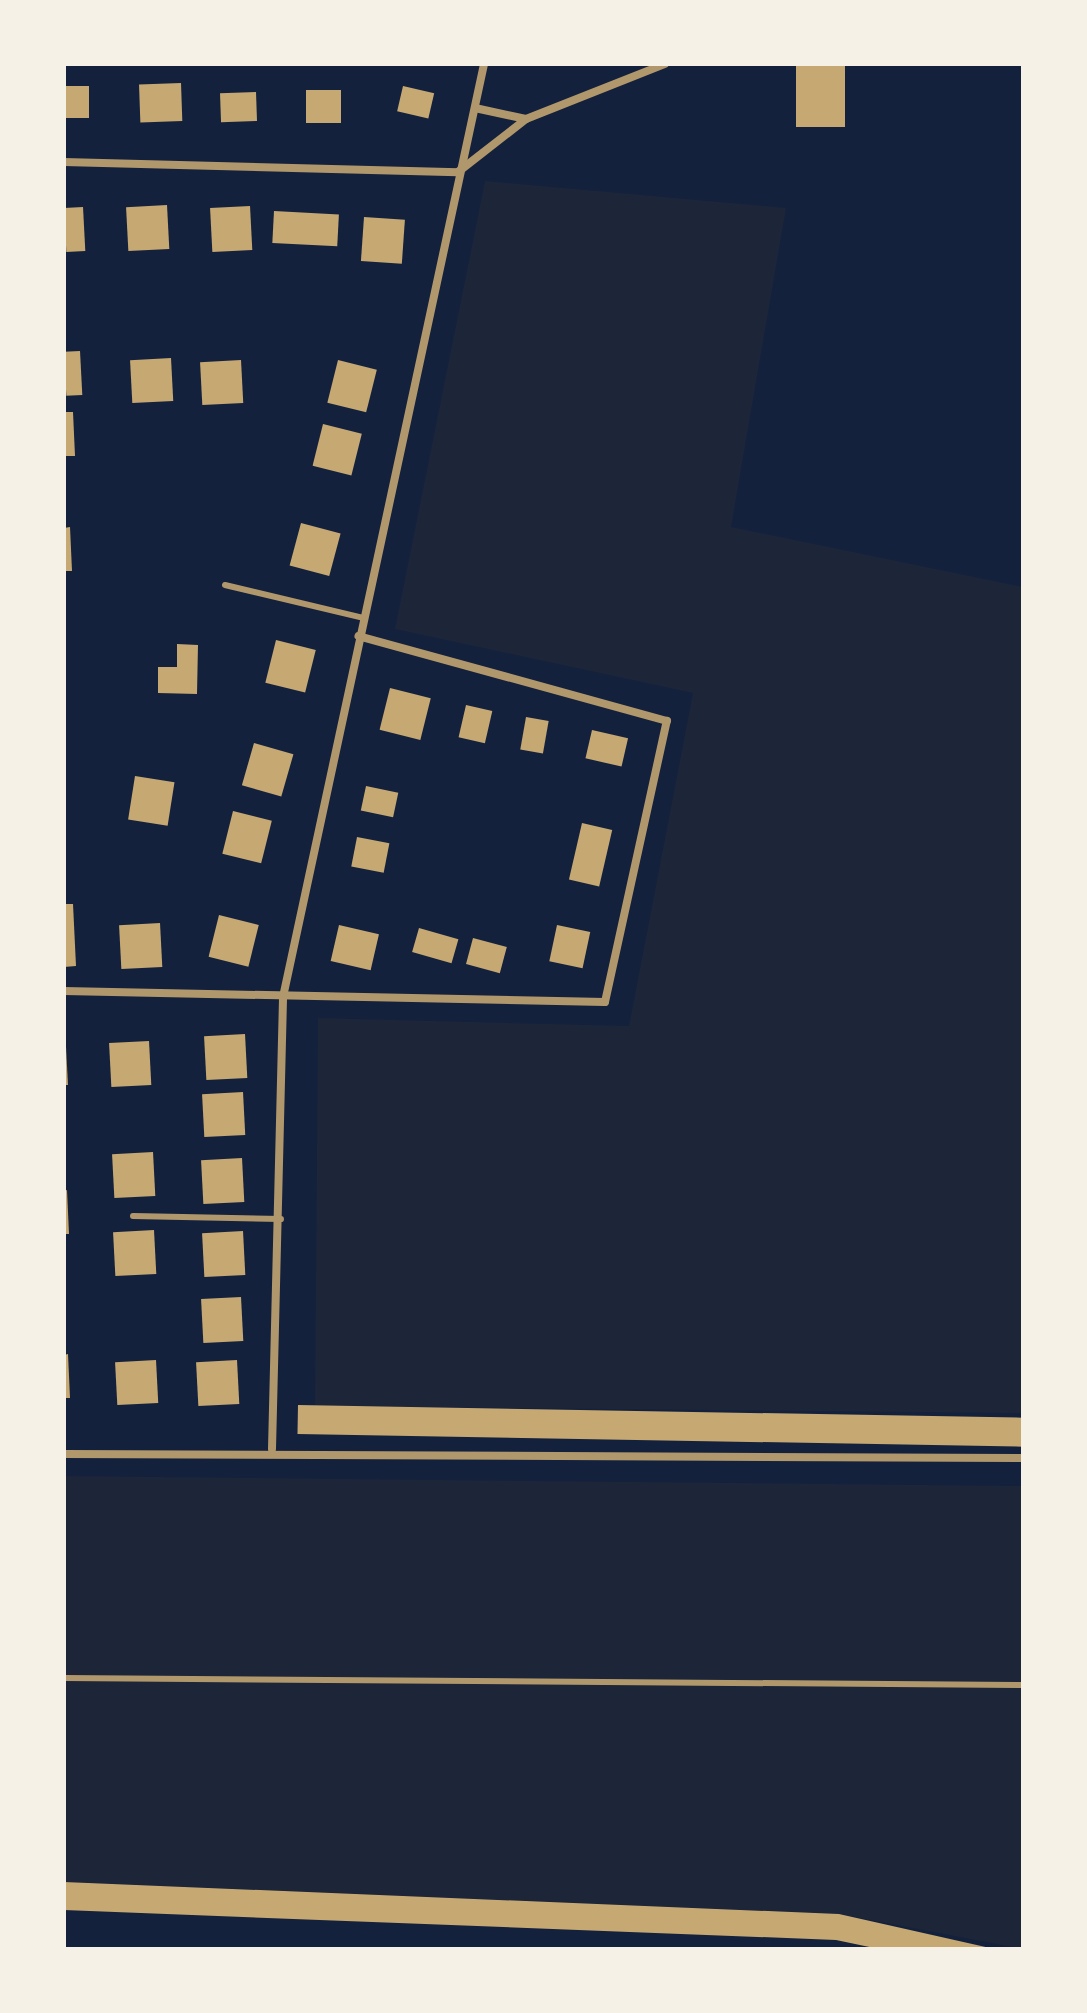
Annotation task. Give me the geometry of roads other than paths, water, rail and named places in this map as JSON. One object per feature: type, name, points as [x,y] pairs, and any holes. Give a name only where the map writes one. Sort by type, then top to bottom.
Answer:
[{"type":"street","points":[[272,1449],[281,1219],[283,997],[458,172],[484,64]]},
{"type":"street","points":[[64,162],[458,172],[526,119],[665,64]]},
{"type":"street","points":[[475,108],[526,119]]},
{"type":"street","points":[[64,991],[605,1002],[667,721],[359,636]]},
{"type":"street","points":[[64,1454],[272,1449],[1023,1458]]},
{"type":"lane","points":[[225,585],[363,618]]},
{"type":"lane","points":[[133,1216],[281,1219]]},
{"type":"lane","points":[[64,1678],[1023,1685]]}]
